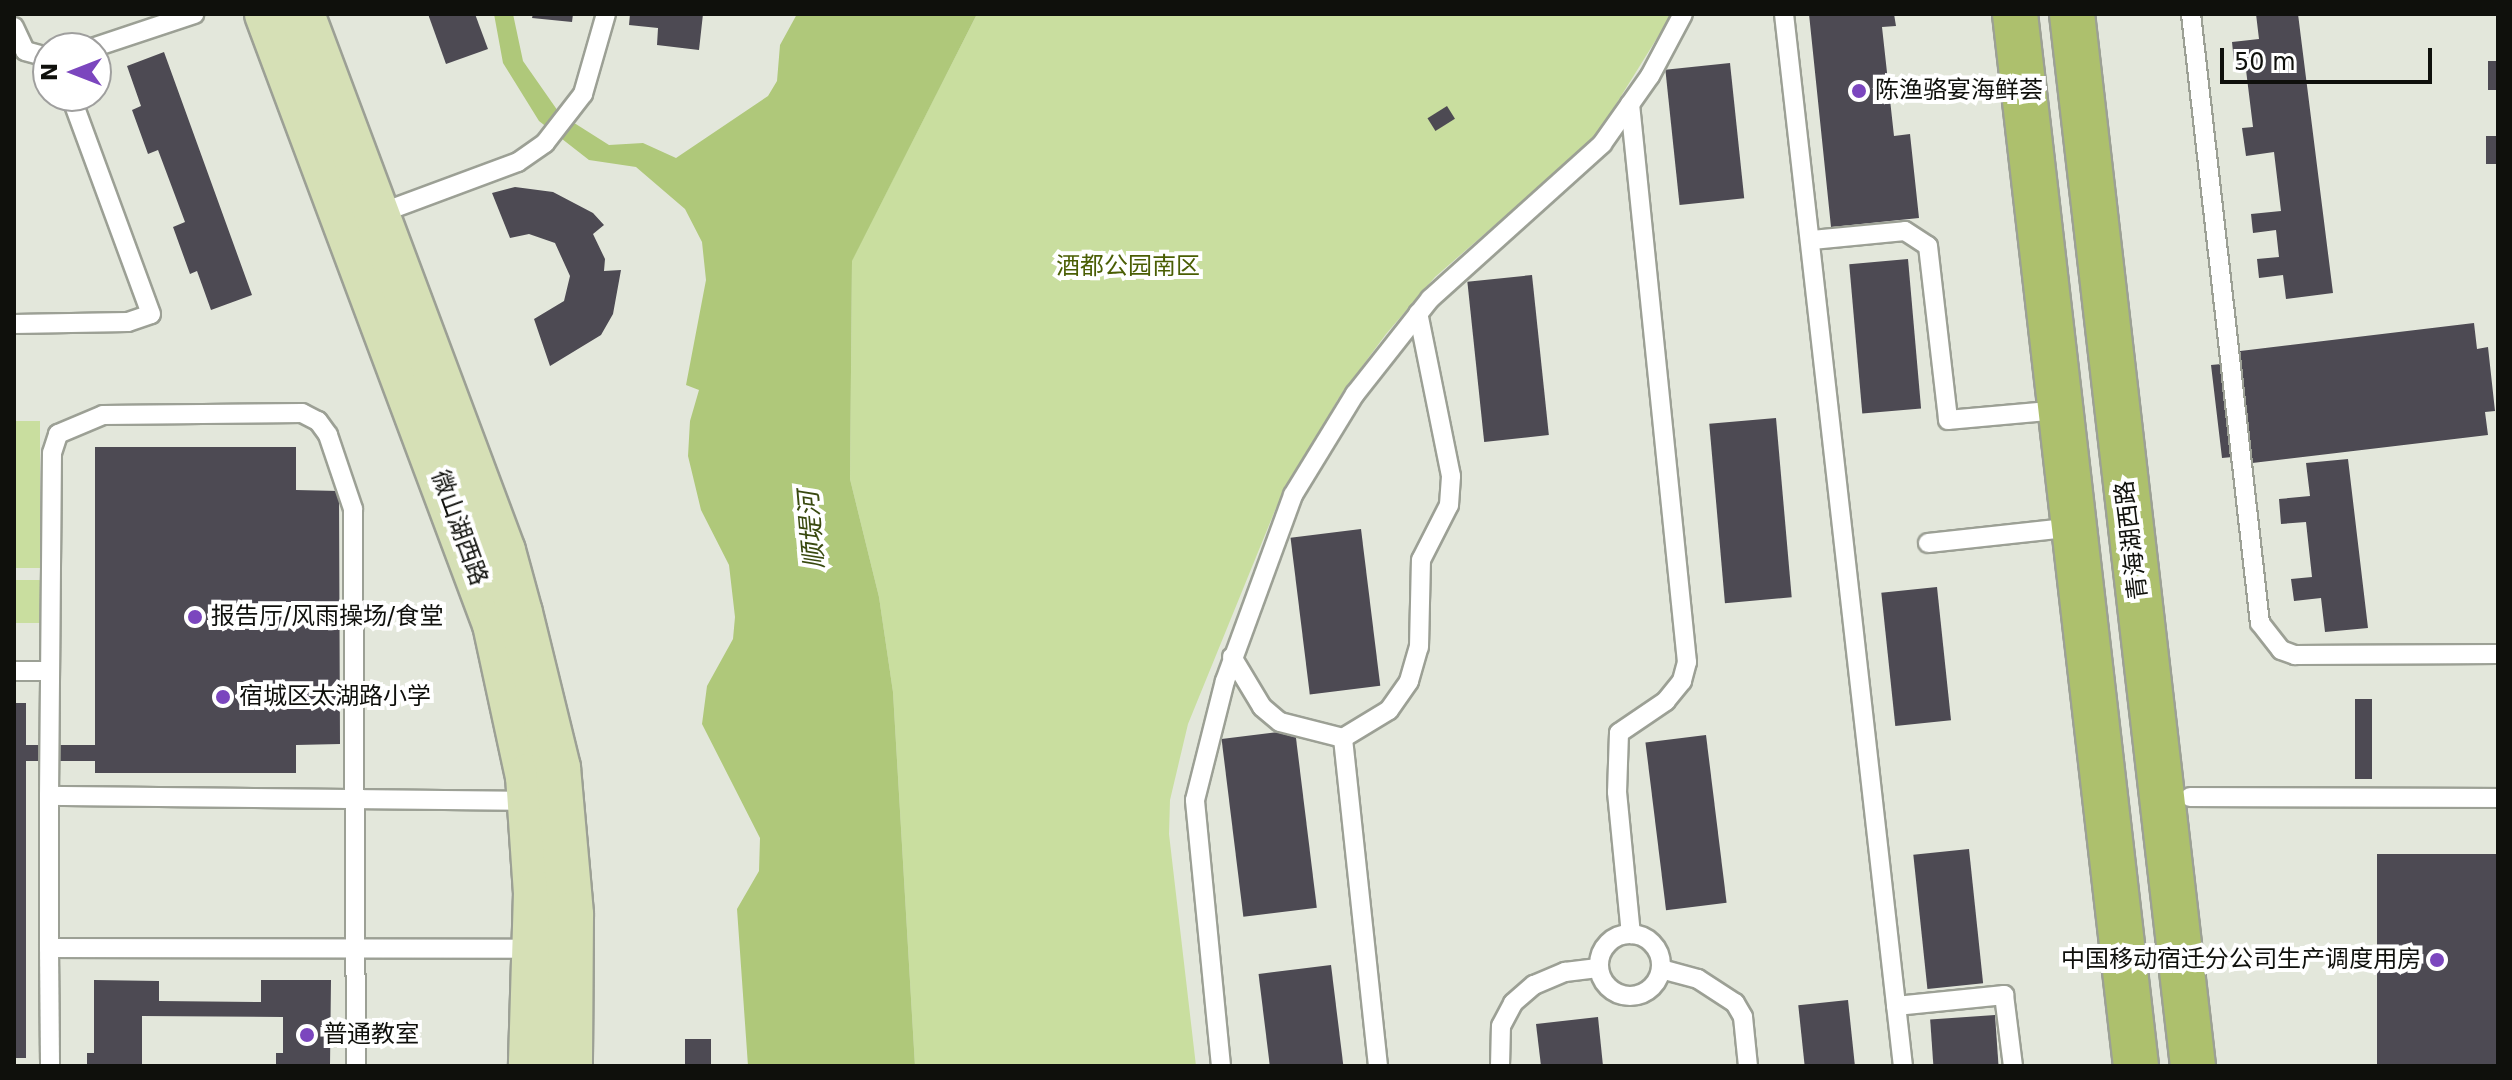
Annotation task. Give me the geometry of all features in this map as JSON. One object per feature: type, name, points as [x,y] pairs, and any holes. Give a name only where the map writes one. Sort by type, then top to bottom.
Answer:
[{"type":"main road","points":[[2015,14],[2136,1066]]},
{"type":"main road","name":"青海湖西路","points":[[2072,14],[2193,1066]]},
{"type":"street","name":"微山湖西路","points":[[267,14],[362,220]]},
{"type":"street","name":"微山湖西路","points":[[302,14],[362,220],[495,624],[545,800],[553,950],[570,1066]]},
{"type":"street","name":"微山湖西路","points":[[531,1066],[553,950]]},
{"type":"lane","points":[[112,41],[194,14]]},
{"type":"lane","points":[[362,220],[518,162],[545,143],[583,94],[606,14]]},
{"type":"lane","points":[[1221,1066],[1195,800],[1232,657],[1293,495],[1346,406],[1418,313],[1494,237],[1602,144],[1630,104],[1683,14]]},
{"type":"lane","points":[[1784,14],[1812,240],[1903,1066]]},
{"type":"lane","points":[[2191,14],[2260,623],[2281,650],[2295,655],[2498,654]]},
{"type":"lane","points":[[14,27],[25,51],[32,53]]},
{"type":"lane","points":[[1630,104],[1687,662],[1682,681],[1666,701],[1619,733],[1617,792],[1631,934]]},
{"type":"lane","points":[[14,324],[128,322],[151,314],[77,112]]},
{"type":"lane","points":[[1812,240],[1905,231],[1928,246],[1948,420],[2061,410]]},
{"type":"lane","points":[[1232,657],[1262,707],[1280,722],[1343,738],[1389,710],[1409,681],[1419,647],[1421,560],[1449,505],[1451,476],[1418,313]]},
{"type":"lane","points":[[50,1066],[52,453],[62,430],[103,415],[308,415],[328,435],[351,496],[356,1066]]},
{"type":"lane","points":[[1928,543],[2075,527]]},
{"type":"lane","points":[[14,671],[50,671]]},
{"type":"lane","points":[[1343,738],[1378,1066]]},
{"type":"lane","points":[[49,796],[354,796],[545,800]]},
{"type":"lane","points":[[2190,797],[2498,798]]},
{"type":"lane","points":[[1631,934],[1656,949],[1661,969],[1644,993],[1624,996],[1607,986],[1598,968],[1611,940],[1631,934]]},
{"type":"lane","points":[[49,948],[553,950]]},
{"type":"lane","points":[[1500,1066],[1501,1026],[1513,1003],[1534,985],[1565,972],[1598,968]]},
{"type":"lane","points":[[1661,969],[1698,979],[1735,1003],[1743,1017],[1748,1066]]},
{"type":"lane","points":[[1896,1006],[2004,995],[2013,1066]]},
{"type":"green space","name":"酒都公园南区","points":[[977,14],[1672,14],[1595,138],[1435,277],[1386,334],[1338,399],[1276,508],[1188,724],[1170,800],[1169,834],[1196,1066],[915,1066],[893,692],[879,597],[850,479],[852,260]]},
{"type":"green space","points":[[14,421],[40,421],[40,568],[14,568]]},
{"type":"green space","points":[[14,580],[40,580],[40,623],[14,623]]},
{"type":"water","name":"顺堤河","points":[[494,14],[513,14],[523,61],[560,114],[609,145],[643,143],[676,158],[768,96],[777,81],[780,45],[797,14],[977,14],[852,261],[850,479],[879,597],[893,692],[915,1066],[748,1066],[737,909],[759,871],[760,838],[702,724],[707,686],[733,639],[735,617],[729,565],[701,510],[688,456],[690,421],[699,390],[686,385],[706,280],[702,242],[685,209],[636,167],[589,160],[539,121],[503,63]]},
{"type":"building","points":[[428,14],[475,14],[488,49],[446,64]]},
{"type":"building","points":[[533,14],[573,14],[572,22],[532,18]]},
{"type":"building","points":[[630,14],[703,14],[699,50],[657,45],[658,28],[629,25]]},
{"type":"building","points":[[1809,14],[1894,14],[1896,26],[1882,27],[1894,136],[1910,134],[1919,218],[1831,227]]},
{"type":"building","points":[[2256,14],[2298,14],[2333,293],[2286,299],[2283,275],[2259,278],[2257,259],[2279,257],[2276,230],[2253,233],[2251,214],[2281,211],[2274,152],[2246,156],[2242,128],[2253,127],[2246,70],[2235,72],[2232,42],[2259,39]]},
{"type":"building","points":[[164,52],[252,295],[211,310],[197,271],[190,274],[173,227],[185,222],[158,150],[148,154],[132,110],[141,106],[127,66]]},
{"type":"building","points":[[2488,61],[2498,61],[2498,90],[2488,90]]},
{"type":"building","points":[[1730,63],[1744,198],[1680,205],[1665,70]]},
{"type":"building","points":[[1447,106],[1455,119],[1435,131],[1427,118]]},
{"type":"building","points":[[2486,136],[2498,136],[2498,164],[2486,164]]},
{"type":"building","points":[[515,187],[553,192],[593,213],[604,225],[593,234],[605,259],[604,271],[621,270],[613,314],[601,335],[550,366],[534,319],[564,301],[570,276],[555,243],[529,234],[510,238],[492,193]]},
{"type":"building","points":[[1908,259],[1921,408],[1862,414],[1849,264]]},
{"type":"building","points":[[1532,275],[1549,435],[1484,442],[1467,282]]},
{"type":"building","points":[[2474,323],[2477,349],[2488,347],[2495,411],[2485,412],[2488,435],[2244,464],[2243,456],[2222,458],[2211,365],[2232,363],[2232,352]]},
{"type":"building","points":[[1776,418],[1792,597],[1725,603],[1709,424]]},
{"type":"building","name":"报告厅/风雨操场/食堂","points":[[95,447],[296,447],[296,490],[339,491],[340,744],[296,745],[296,773],[95,773],[95,761],[26,761],[26,1058],[14,1058],[14,703],[26,703],[26,745],[95,745]]},
{"type":"building","points":[[2348,459],[2368,628],[2325,632],[2321,598],[2294,601],[2291,579],[2312,577],[2306,522],[2281,524],[2279,499],[2310,496],[2306,463]]},
{"type":"building","points":[[1361,529],[1380,686],[1310,694],[1291,538]]},
{"type":"building","points":[[1937,587],[1951,720],[1895,726],[1881,593]]},
{"type":"building","points":[[2355,699],[2372,699],[2372,779],[2355,779]]},
{"type":"building","points":[[1295,730],[1317,908],[1243,917],[1222,739]]},
{"type":"building","points":[[1706,735],[1727,903],[1666,910],[1645,742]]},
{"type":"building","points":[[1969,849],[1983,983],[1927,989],[1913,855]]},
{"type":"building","name":"中国移动宿迁分公司生产调度用房","points":[[2377,854],[2498,854],[2498,1066],[2377,1066]]},
{"type":"building","points":[[1331,965],[1343,1066],[1270,1066],[1259,974]]},
{"type":"building","name":"普通教室","points":[[94,980],[159,981],[159,1001],[261,1002],[261,980],[331,980],[330,1066],[276,1066],[276,1053],[283,1053],[283,1017],[142,1016],[142,1066],[87,1066],[87,1053],[94,1053]]},
{"type":"building","points":[[1848,1000],[1855,1066],[1805,1066],[1798,1005]]},
{"type":"building","points":[[1995,1015],[1999,1066],[1933,1066],[1930,1020]]},
{"type":"building","points":[[1598,1017],[1603,1066],[1541,1066],[1536,1024]]},
{"type":"building","points":[[685,1039],[711,1039],[711,1066],[685,1066]]},
{"type":"place","name":"陈渔骆宴海鲜荟","points":[[1859,91]]},
{"type":"place","name":"报告厅/风雨操场/食堂","points":[[195,617]]},
{"type":"place","name":"宿城区太湖路小学","points":[[223,697]]},
{"type":"place","name":"中国移动宿迁分公司生产调度用房","points":[[2437,960]]},
{"type":"place","name":"普通教室","points":[[307,1035]]}]
